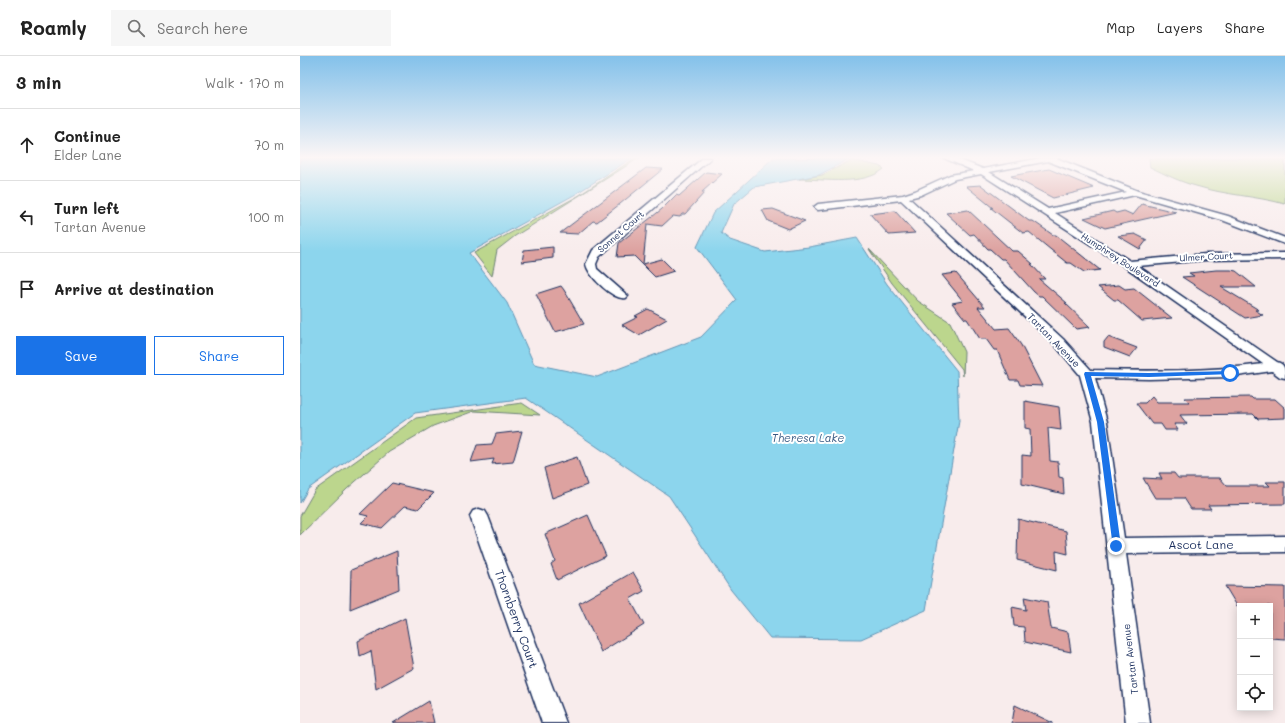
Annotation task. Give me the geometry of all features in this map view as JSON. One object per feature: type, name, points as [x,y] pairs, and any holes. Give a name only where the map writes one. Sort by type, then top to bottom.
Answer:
[{"type":"street","name":"Sonnet Court","points":[[622,296],[594,273],[591,266],[593,258],[597,252],[671,189]]},
{"type":"street","points":[[818,207],[880,201],[903,197],[926,189]]},
{"type":"street","name":"Humphrey Boulevard","points":[[1010,189],[1128,264],[1281,370]]},
{"type":"street","points":[[1128,189],[1225,218],[1285,241]]},
{"type":"street","points":[[1047,212],[1135,192]]},
{"type":"street","name":"Tartan Avenue","points":[[903,197],[1059,342],[1087,374],[1100,422],[1138,723]]},
{"type":"street","name":"Ulmer Court","points":[[1128,264],[1175,258],[1228,255],[1285,256]]},
{"type":"street","points":[[1087,374],[1149,375],[1281,370]]},
{"type":"street","name":"Thornberry Court","points":[[479,516],[554,723]]},
{"type":"street","name":"Ascot Lane","points":[[1116,546],[1285,544]]},
{"type":"green space","points":[[590,189],[515,236],[497,250],[492,276],[474,253]]},
{"type":"green space","points":[[1208,189],[1285,189],[1285,204],[1263,199]]},
{"type":"green space","points":[[869,249],[918,301],[950,322],[964,352],[963,376],[962,369],[892,283]]},
{"type":"green space","points":[[522,403],[540,415],[474,411],[433,426],[389,452],[347,489],[300,535],[300,516],[315,490],[416,418]]},
{"type":"water","name":"Theresa Lake","points":[[300,189],[583,189],[469,253],[507,303],[534,364],[597,377],[701,337],[737,300],[697,247],[713,213],[739,189],[751,189],[734,204],[721,233],[730,240],[765,252],[809,247],[857,238],[887,284],[957,371],[959,421],[926,610],[861,639],[770,638],[731,590],[669,496],[526,398],[415,413],[308,489],[300,503]]},
{"type":"building","points":[[618,189],[638,189],[597,222],[593,221],[578,234],[560,233]]},
{"type":"building","points":[[687,189],[705,189],[702,192],[705,192],[685,214],[682,214],[680,217],[673,216],[662,226],[647,224],[643,264],[662,259],[674,271],[655,277],[634,256],[617,257],[619,243],[662,209],[676,195],[679,196]]},
{"type":"building","points":[[970,189],[987,189],[1029,221],[1033,221],[1053,235],[1056,235],[1100,270],[1084,272],[1071,263],[1067,263],[1029,232],[1023,233],[991,208],[993,208]]},
{"type":"building","points":[[1036,189],[1089,189],[1053,198]]},
{"type":"building","points":[[1142,204],[1176,212],[1105,228],[1084,218],[1113,211],[1116,213],[1124,211],[1133,215]]},
{"type":"building","points":[[773,209],[805,221],[788,229],[768,221],[762,210]]},
{"type":"building","points":[[968,210],[1012,251],[1018,251],[1033,264],[1031,264],[1045,279],[1039,279],[1067,303],[1065,303],[1090,327],[1076,329],[1042,296],[1039,296],[1034,292],[1004,259],[1001,259],[990,249],[988,249],[974,234],[970,235],[946,213]]},
{"type":"building","points":[[895,211],[915,233],[889,235],[870,214]]},
{"type":"building","points":[[1135,234],[1147,240],[1140,249],[1118,236]]},
{"type":"building","points":[[553,247],[553,258],[522,262],[524,250]]},
{"type":"building","points":[[1216,270],[1236,271],[1256,287],[1221,287],[1259,310],[1255,310],[1263,315],[1245,318],[1182,277],[1194,276],[1189,273]]},
{"type":"building","points":[[956,273],[985,307],[978,307],[996,329],[1009,328],[1021,345],[1042,386],[1020,385],[1018,380],[1010,380],[997,350],[994,350],[986,339],[980,339],[967,319],[965,319],[952,303],[963,301],[942,275]]},
{"type":"building","points":[[1119,285],[1125,289],[1134,288],[1172,318],[1142,321],[1118,300],[1114,300],[1098,287]]},
{"type":"building","points":[[561,286],[584,324],[555,332],[536,294]]},
{"type":"building","points":[[648,309],[667,319],[639,335],[622,325],[638,317],[635,316]]},
{"type":"building","points":[[1108,337],[1137,348],[1130,357],[1104,347],[1104,342]]},
{"type":"building","points":[[1152,396],[1157,402],[1189,402],[1185,398],[1251,397],[1253,399],[1275,399],[1285,408],[1285,418],[1258,419],[1253,414],[1180,415],[1187,424],[1174,424],[1178,430],[1165,430],[1161,424],[1152,424],[1136,403],[1145,403]]},
{"type":"building","points":[[1025,401],[1059,407],[1061,430],[1048,428],[1050,461],[1058,462],[1059,477],[1063,478],[1064,494],[1022,484],[1022,455],[1031,456],[1030,429],[1025,428]]},
{"type":"building","points":[[522,431],[513,462],[492,464],[494,459],[471,462],[477,445],[492,444],[496,434]]},
{"type":"building","points":[[577,457],[587,485],[552,498],[544,468]]},
{"type":"building","points":[[1159,473],[1174,473],[1178,478],[1220,478],[1227,486],[1270,486],[1266,482],[1285,482],[1285,504],[1208,505],[1211,509],[1191,509],[1184,498],[1155,498],[1143,478],[1162,479]]},
{"type":"building","points":[[392,483],[434,493],[418,509],[405,506],[382,528],[361,523],[368,516],[360,514]]},
{"type":"building","points":[[588,515],[606,556],[557,580],[551,564],[555,561],[545,534]]},
{"type":"building","points":[[1018,519],[1066,531],[1068,554],[1056,551],[1057,570],[1017,560]]},
{"type":"building","points":[[397,551],[399,589],[350,609],[351,570]]},
{"type":"building","points":[[633,572],[644,591],[630,599],[644,625],[601,652],[579,603]]},
{"type":"building","points":[[1225,586],[1285,587],[1285,639],[1273,638],[1273,603],[1237,603],[1237,606]]},
{"type":"building","points":[[1024,597],[1047,602],[1051,628],[1068,632],[1071,652],[1025,642],[1024,627],[1014,626],[1012,607],[1026,610]]},
{"type":"building","points":[[405,618],[414,668],[376,689],[371,651],[360,656],[358,641]]},
{"type":"building","points":[[429,701],[434,723],[393,723]]},
{"type":"building","points":[[1015,705],[1053,723],[1012,723]]},
{"type":"route","points":[[1116,546],[1100,422],[1087,374],[1149,375],[1230,373]]}]
